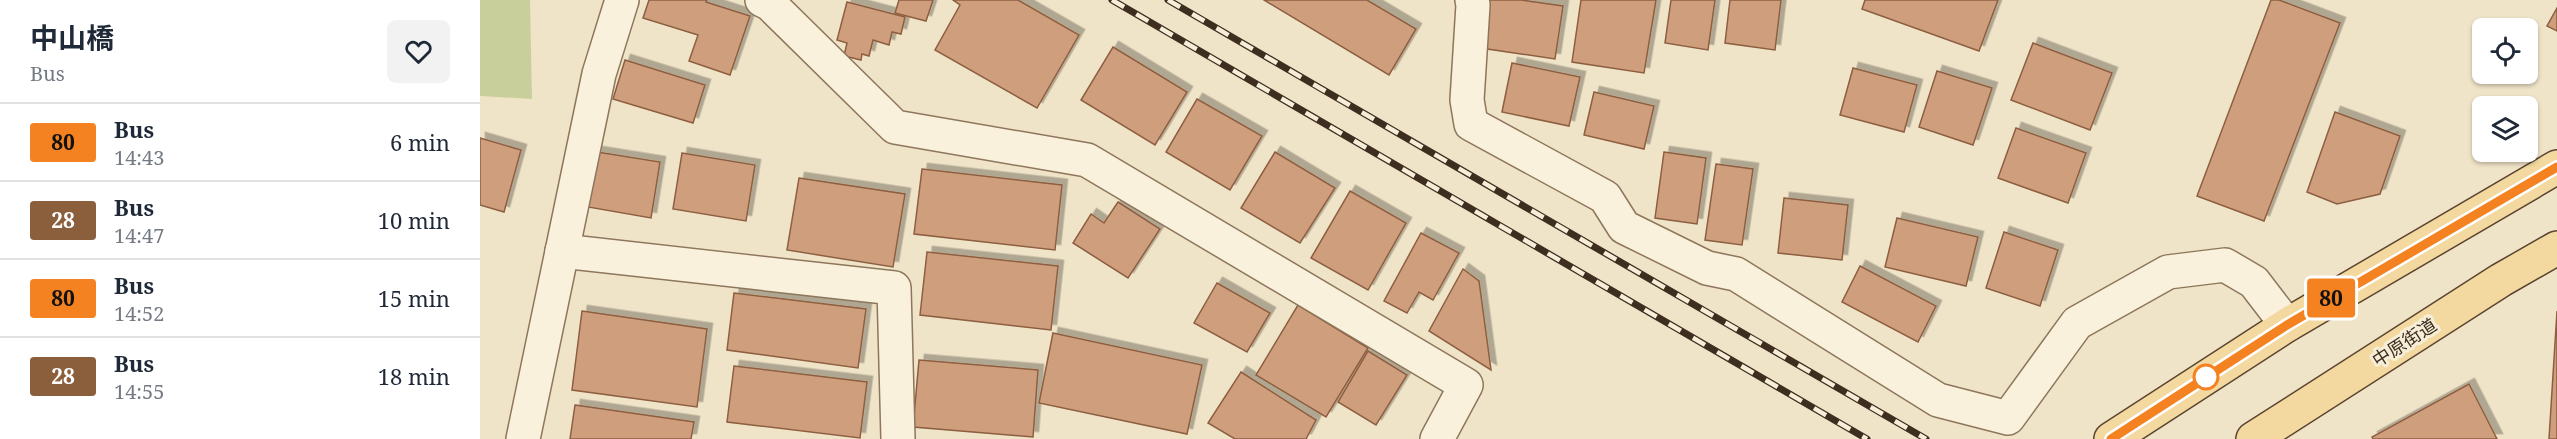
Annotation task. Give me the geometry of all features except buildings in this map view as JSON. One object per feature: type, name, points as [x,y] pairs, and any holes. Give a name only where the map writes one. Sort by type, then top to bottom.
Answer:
[{"type":"main road","points":[[2114,437],[2287,325],[2557,166]]},
{"type":"main road","name":"中原街道","points":[[2253,439],[2501,280],[2557,248]]},
{"type":"street","points":[[524,439],[599,74],[622,0]]},
{"type":"street","points":[[762,0],[770,3],[895,127],[1087,160],[1466,384],[1437,439]]},
{"type":"street","points":[[1472,0],[1467,99],[1471,124],[1605,197],[1624,227],[1707,268],[1736,274],[1938,400],[2008,418],[2078,322],[2169,272],[2225,265],[2254,282],[2287,325]]},
{"type":"street","points":[[562,251],[894,288],[898,439]]},
{"type":"green space","points":[[480,0],[530,0],[532,99],[480,96]]},
{"type":"railway","points":[[1112,0],[1867,439]]},
{"type":"railway","points":[[1168,0],[1926,439]]},
{"type":"bus line","name":"80","points":[[2111,439],[2287,325],[2488,205],[2557,167]]}]
